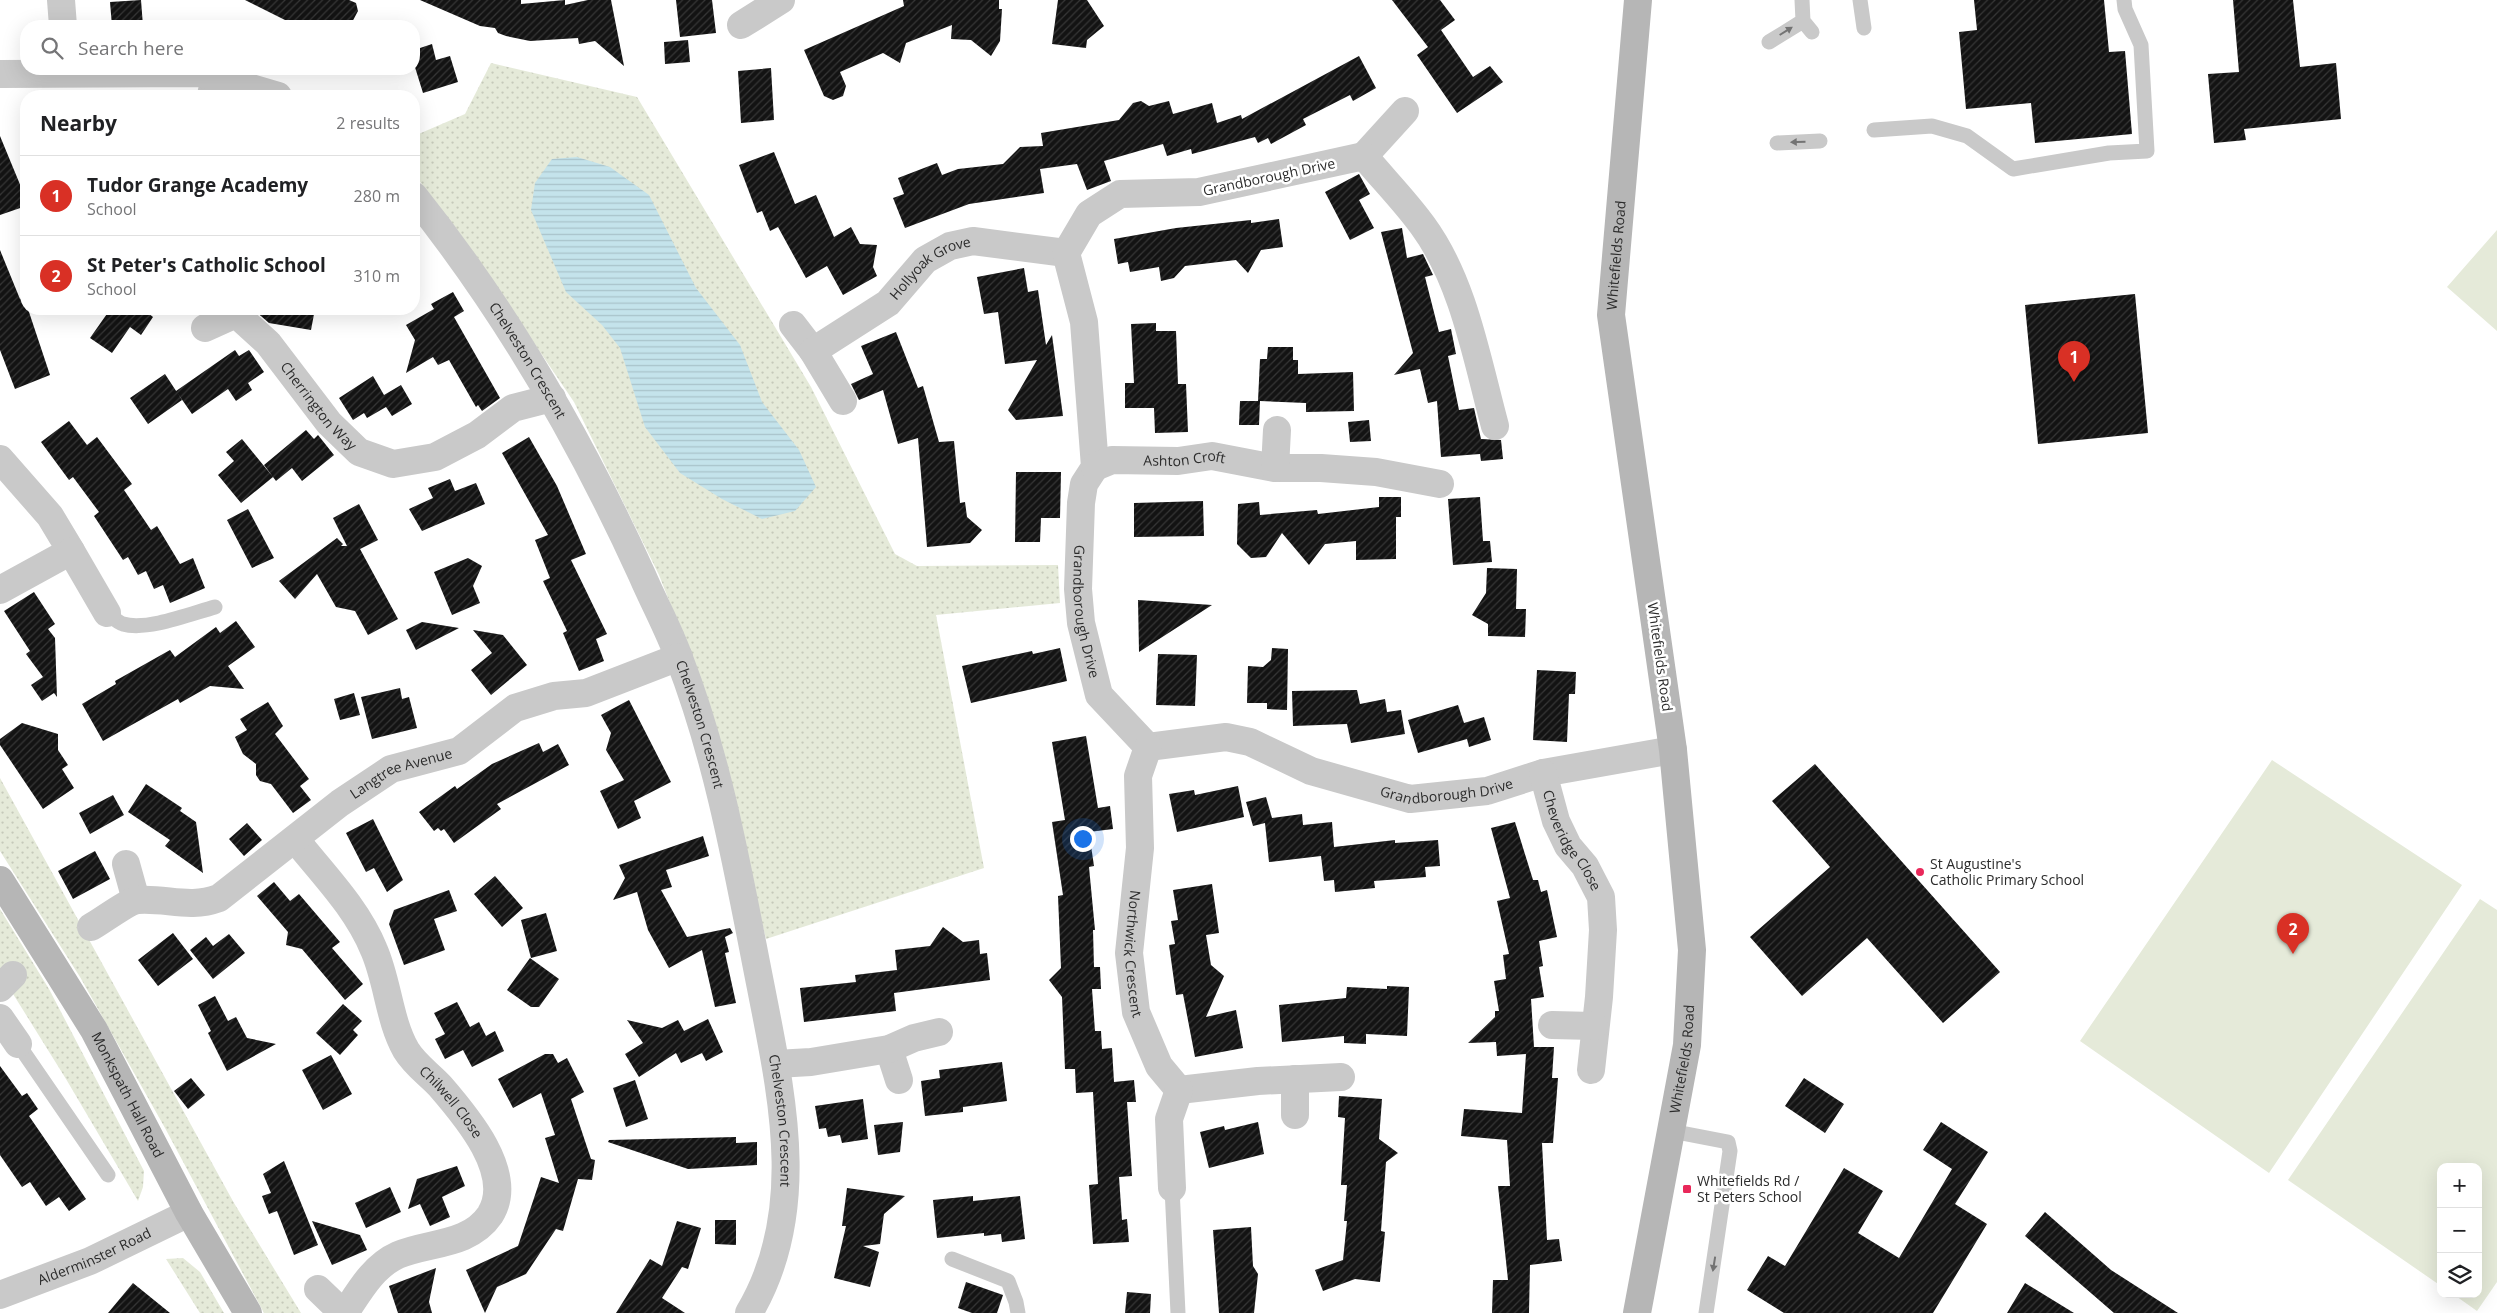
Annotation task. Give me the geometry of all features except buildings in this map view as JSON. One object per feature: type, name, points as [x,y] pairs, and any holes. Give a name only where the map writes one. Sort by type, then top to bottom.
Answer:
[{"type":"street","points":[[61,0],[63,20]]},
{"type":"street","points":[[741,25],[781,0]]},
{"type":"street","name":"Whitefields Road","points":[[1637,1313],[1687,1045],[1692,950],[1673,750],[1611,315],[1643,2]]},
{"type":"street","points":[[0,74],[20,73]]},
{"type":"street","points":[[206,86],[235,90]]},
{"type":"street","points":[[1405,112],[1364,156],[1423,226],[1439,252],[1464,307],[1495,426]]},
{"type":"street","name":"Grandborough Drive","points":[[1066,253],[1089,214],[1120,194],[1200,192],[1364,156]]},
{"type":"street","name":"Chelveston Crescent","points":[[420,203],[455,247],[552,398],[623,533],[679,657],[707,741],[730,829],[776,1064],[785,1130],[786,1198],[778,1241],[763,1290],[749,1313]]},
{"type":"street","name":"Hollyoak Grove","points":[[813,351],[888,303],[925,260],[950,246],[973,241],[1066,253]]},
{"type":"street","points":[[1066,253],[1084,322],[1096,467]]},
{"type":"street","name":"Cherrington Way","points":[[205,328],[230,315]]},
{"type":"street","name":"Cherrington Way","points":[[239,315],[268,343],[329,423],[359,452],[393,464],[435,457],[477,435],[513,408],[552,398]]},
{"type":"street","points":[[793,325],[813,351],[843,401]]},
{"type":"street","points":[[1274,468],[1278,430]]},
{"type":"street","name":"Ashton Croft","points":[[1096,467],[1112,460],[1178,461],[1212,456],[1274,468],[1321,468],[1376,472],[1440,484]]},
{"type":"street","points":[[0,459],[50,516],[107,613]]},
{"type":"street","name":"Grandborough Drive","points":[[1096,467],[1084,484],[1081,503],[1078,589],[1081,623],[1099,695],[1148,747],[1226,737],[1250,742],[1311,772],[1410,799],[1487,791],[1543,773],[1673,750]]},
{"type":"street","points":[[0,590],[71,551]]},
{"type":"street","name":"Langtree Avenue","points":[[136,900],[186,904],[203,903],[219,898],[340,803],[391,769],[433,760],[459,751],[516,708],[554,696],[586,693],[679,657]]},
{"type":"street","name":"Northwick Crescent","points":[[1148,747],[1138,776],[1140,848],[1129,953],[1136,1012],[1159,1066],[1179,1090]]},
{"type":"street","name":"Cheveridge Close","points":[[1543,773],[1556,821],[1568,846],[1585,866],[1601,898],[1603,930],[1600,997],[1594,1026],[1591,1070]]},
{"type":"street","name":"Chilwell Close","points":[[295,839],[360,921],[375,950],[400,1037],[407,1052],[467,1121],[490,1156],[497,1178],[497,1197],[490,1216],[474,1230],[449,1243],[398,1255],[376,1271],[344,1313],[318,1289]]},
{"type":"street","points":[[91,927],[136,900],[126,864]]},
{"type":"street","name":"Monkspath Hall Road","points":[[0,880],[94,1030],[189,1214],[248,1313]]},
{"type":"street","points":[[0,1018],[18,1044]]},
{"type":"street","points":[[1552,1025],[1594,1026]]},
{"type":"street","points":[[776,1064],[811,1062],[888,1049],[914,1038],[939,1032]]},
{"type":"street","points":[[888,1049],[899,1080]]},
{"type":"street","points":[[1172,1188],[1169,1119],[1179,1090],[1295,1079],[1341,1077]]},
{"type":"street","points":[[1295,1079],[1296,1115]]},
{"type":"street","name":"Alderminster Road","points":[[0,1295],[90,1261],[189,1214]]},
{"type":"lane","points":[[1769,42],[1808,26],[1802,0]]},
{"type":"lane","points":[[1860,0],[1864,28]]},
{"type":"lane","points":[[1874,130],[1932,126],[1967,136],[2013,169],[2110,153],[2147,150],[2141,45],[2125,9],[2124,0]]},
{"type":"lane","points":[[1777,143],[1820,141]]},
{"type":"lane","points":[[107,613],[120,624],[134,626],[164,621],[215,607]]},
{"type":"lane","points":[[18,1044],[108,1175]]},
{"type":"lane","points":[[1671,1131],[1728,1142],[1730,1151],[1722,1216],[1706,1313]]},
{"type":"lane","points":[[1172,1188],[1178,1313]]},
{"type":"lane","points":[[952,1259],[1008,1281],[1018,1313]]},
{"type":"green space","points":[[491,63],[637,97],[811,387],[895,554],[917,566],[1058,565],[1060,603],[936,615],[984,868],[766,939],[705,692],[659,575],[574,402],[460,234],[420,182],[420,133],[465,114]]},
{"type":"green space","points":[[2497,230],[2497,331],[2447,287]]},
{"type":"green space","points":[[2272,760],[2462,885],[2269,1173],[2080,1041]]},
{"type":"green space","points":[[0,778],[234,1203],[301,1313],[264,1313],[165,1128],[80,977],[0,851]]},
{"type":"green space","points":[[2480,899],[2497,910],[2497,1282],[2477,1311],[2459,1298],[2482,1298],[2482,1163],[2437,1163],[2437,1283],[2288,1180]]},
{"type":"green space","points":[[0,909],[49,989],[144,1171],[143,1187],[138,1201],[66,1079],[0,973]]},
{"type":"green space","points":[[183,1258],[200,1272],[224,1313],[200,1313],[166,1259]]},
{"type":"water","points":[[577,157],[610,167],[649,195],[696,288],[740,345],[762,402],[799,450],[816,487],[795,511],[762,519],[722,499],[680,473],[645,427],[620,348],[602,325],[566,292],[531,210],[535,183],[552,159]]},
{"type":"place","name":"Tudor Grange Academy","points":[[2074,382]]},
{"type":"place","name":"St Augustine's Catholic Primary School","points":[[1920,872]]},
{"type":"place","name":"St Peter's Catholic School","points":[[2293,954]]},
{"type":"place","name":"Whitefields Rd / St Peters School","points":[[1687,1189]]}]
